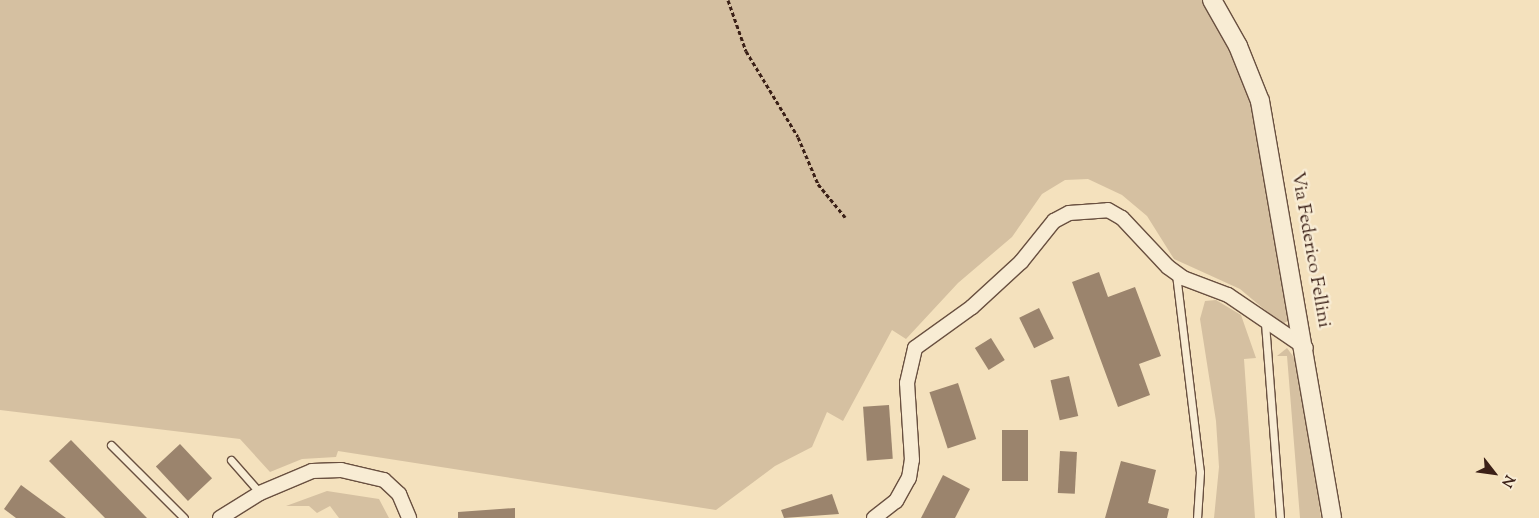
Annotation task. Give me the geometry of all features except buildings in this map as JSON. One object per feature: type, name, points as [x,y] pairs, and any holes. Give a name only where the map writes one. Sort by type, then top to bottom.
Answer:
[{"type":"street","name":"Via Federico Fellini","points":[[1212,0],[1238,46],[1260,101],[1306,348],[1332,518]]},
{"type":"street","points":[[874,518],[896,501],[909,478],[912,460],[907,383],[915,348],[972,307],[1021,262],[1054,221],[1069,213],[1108,210],[1122,218],[1176,273],[1228,295],[1265,323],[1306,348]]},
{"type":"street","points":[[220,518],[260,493],[312,471],[365,473],[384,480],[399,494],[409,518]]},
{"type":"lane","points":[[1176,273],[1200,472],[1197,518]]},
{"type":"lane","points":[[1265,323],[1280,518]]},
{"type":"lane","points":[[111,445],[184,518]]},
{"type":"lane","points":[[231,460],[260,493]]},
{"type":"path","points":[[728,0],[746,51],[798,138],[818,184],[845,217]]},
{"type":"shaded area","points":[[0,0],[1202,0],[1233,54],[1251,104],[1292,319],[1282,324],[1240,289],[1174,259],[1147,216],[1122,195],[1088,179],[1065,180],[1042,194],[1012,237],[958,283],[906,339],[892,330],[843,421],[827,412],[812,447],[775,466],[716,510],[338,451],[336,457],[302,459],[270,472],[240,439],[0,410]]},
{"type":"shaded area","points":[[1216,300],[1241,315],[1256,358],[1244,359],[1255,518],[1214,518],[1219,467],[1216,421],[1200,319],[1205,301]]},
{"type":"shaded area","points":[[1287,348],[1301,367],[1321,518],[1300,518],[1287,356],[1277,356]]},
{"type":"shaded area","points":[[327,491],[379,499],[389,518],[339,518],[330,506],[317,513],[309,506],[286,506]]}]
